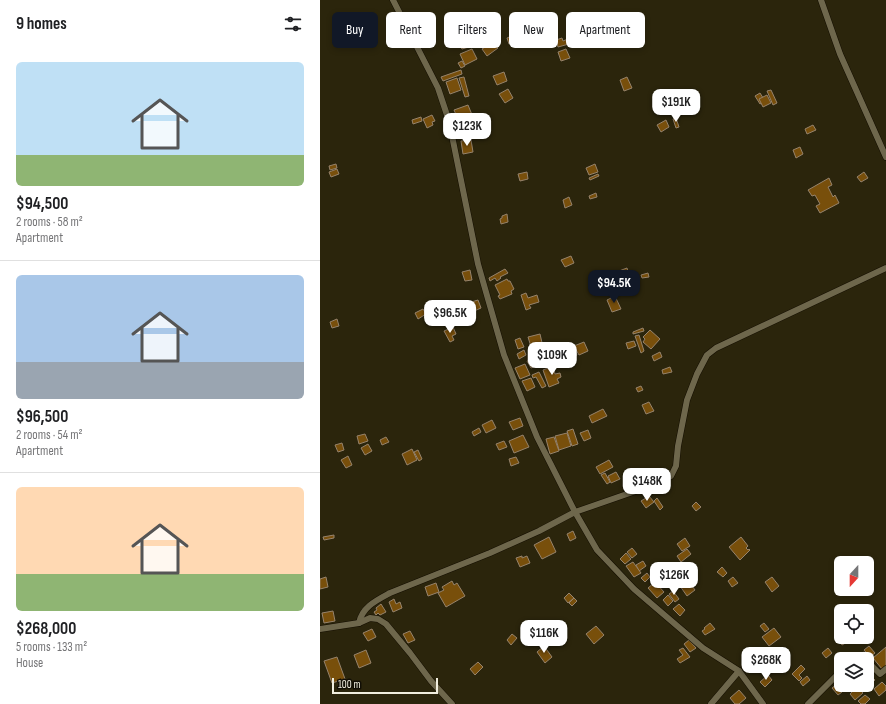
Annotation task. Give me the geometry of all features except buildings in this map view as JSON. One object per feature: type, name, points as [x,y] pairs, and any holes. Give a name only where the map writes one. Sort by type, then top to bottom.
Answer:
[{"type":"street","points":[[393,0],[438,88],[449,121],[478,264],[504,355],[537,437],[575,512],[597,550],[634,589],[703,648],[739,671],[763,704]]},
{"type":"street","points":[[821,0],[840,54],[886,157]]},
{"type":"street","points":[[359,622],[360,615],[364,611],[376,601],[390,593],[490,553],[539,531],[575,512],[650,486],[671,476],[676,466],[678,446],[687,400],[697,374],[707,355],[716,348],[886,268]]},
{"type":"street","points":[[320,629],[359,622],[370,618],[378,619],[386,624],[452,704]]},
{"type":"street","points":[[874,668],[880,674],[886,669]]},
{"type":"street","points":[[711,704],[739,671]]},
{"type":"street","points":[[808,704],[834,678]]}]
